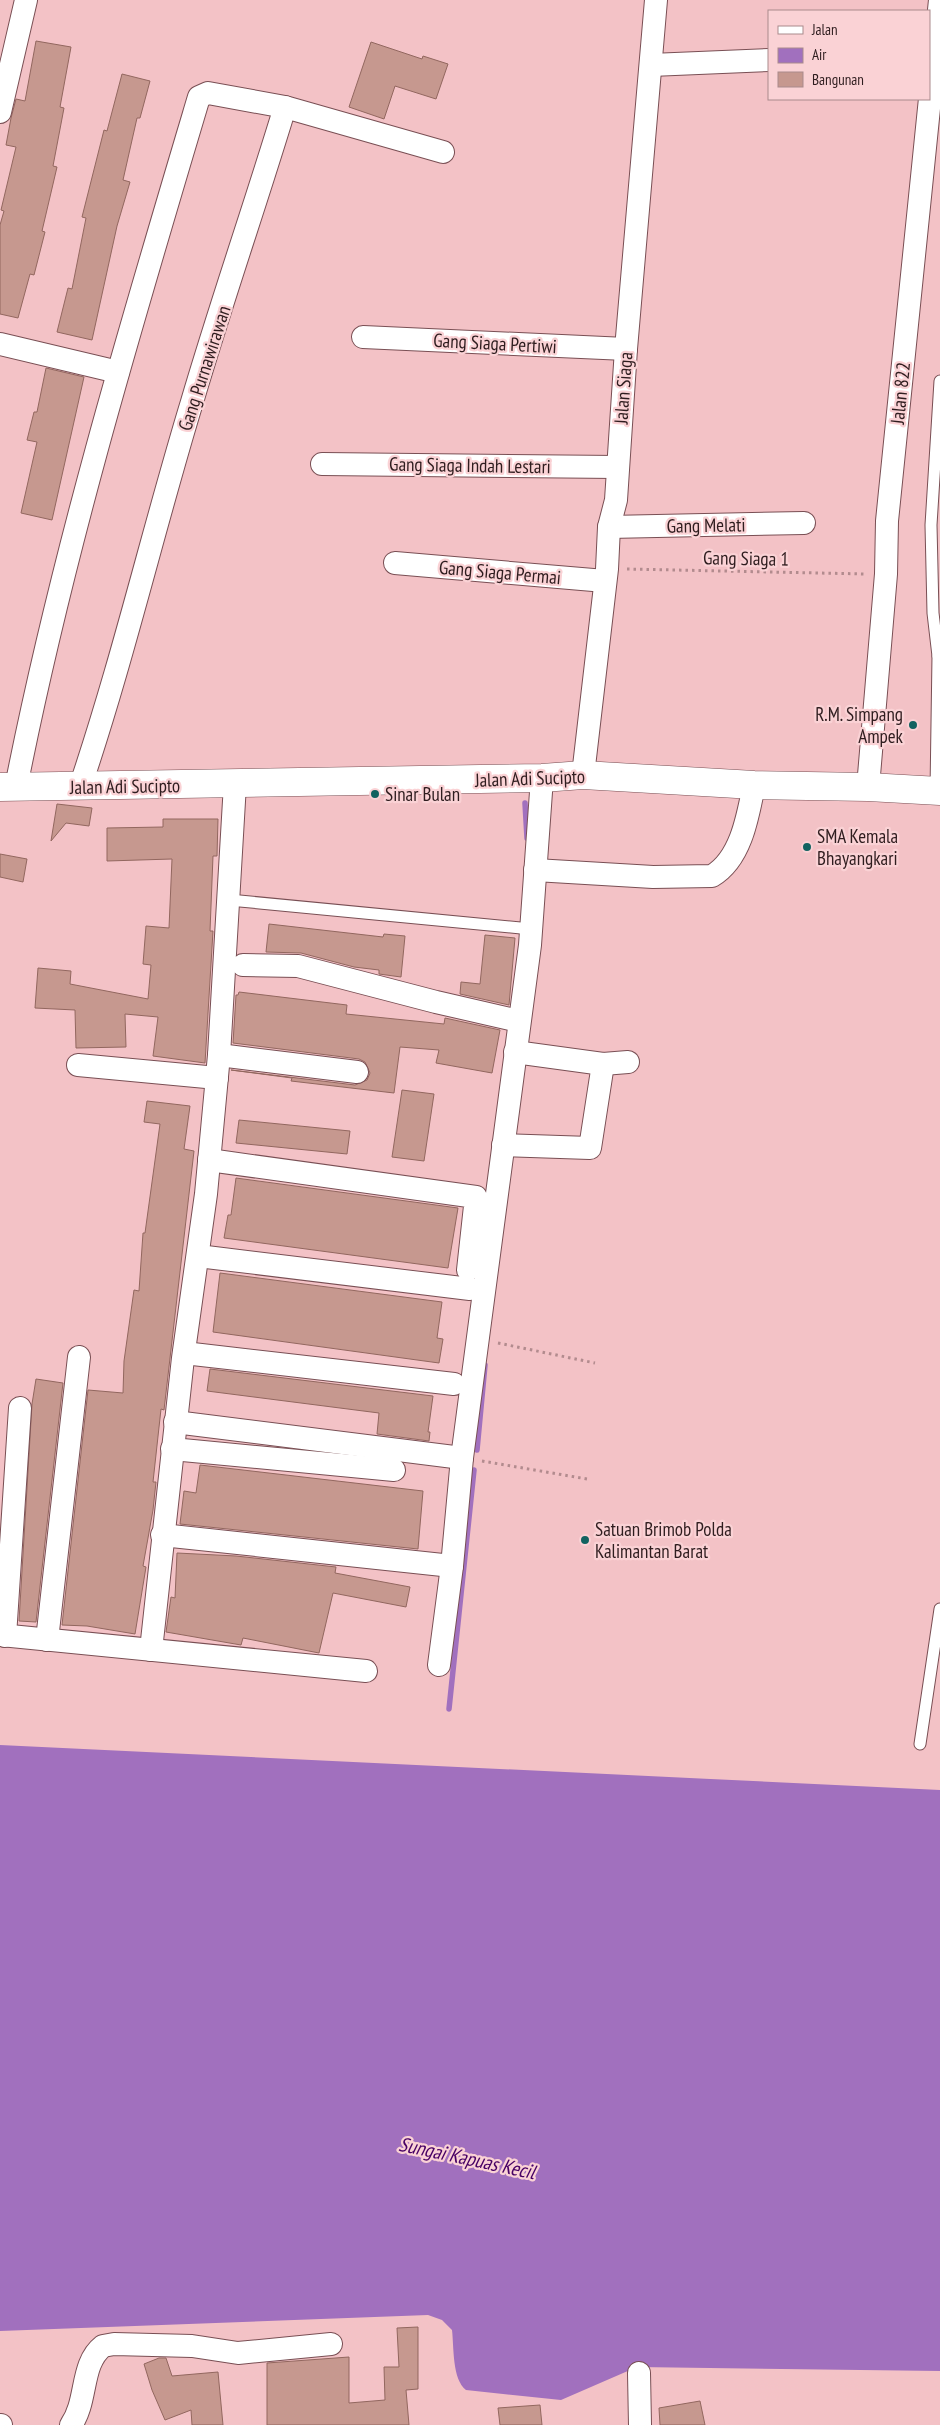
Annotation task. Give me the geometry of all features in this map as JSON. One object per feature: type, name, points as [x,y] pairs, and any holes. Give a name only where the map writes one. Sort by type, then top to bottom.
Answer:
[{"type":"main road","name":"Jalan Adi Sucipto","points":[[8,787],[542,778],[583,775],[754,785],[868,787],[938,791]]},
{"type":"street","points":[[0,112],[26,0]]},
{"type":"street","name":"Jalan Siaga","points":[[583,775],[606,575],[609,527],[616,500],[626,349],[656,0]]},
{"type":"street","name":"Jalan 822","points":[[930,74],[940,0]]},
{"type":"street","points":[[651,65],[768,60]]},
{"type":"street","points":[[8,787],[118,372],[199,98],[208,93],[285,107],[443,152]]},
{"type":"street","name":"Jalan 822","points":[[868,787],[886,574],[887,521],[927,100]]},
{"type":"street","name":"Gang Purnawirawan","points":[[80,787],[104,717],[192,401],[248,232],[285,107]]},
{"type":"street","name":"Gang Siaga Pertiwi","points":[[363,337],[626,349]]},
{"type":"street","points":[[0,344],[118,372]]},
{"type":"street","name":"Gang Siaga Indah Lestari","points":[[322,464],[618,467]]},
{"type":"street","name":"Gang Melati","points":[[609,527],[804,522]]},
{"type":"street","name":"Gang Siaga Permai","points":[[395,563],[606,575]]},
{"type":"street","points":[[439,1665],[477,1338],[531,929],[542,778]]},
{"type":"street","points":[[151,1650],[172,1449],[210,1160],[219,1055],[235,784]]},
{"type":"street","points":[[535,870],[653,877],[712,876],[729,859],[744,829],[754,785]]},
{"type":"street","points":[[243,965],[298,966],[436,1002],[519,1020]]},
{"type":"street","points":[[515,1052],[603,1064],[628,1062]]},
{"type":"street","points":[[219,1055],[357,1072]]},
{"type":"street","points":[[503,1146],[590,1148],[603,1064]]},
{"type":"street","points":[[78,1065],[217,1078]]},
{"type":"street","points":[[198,1256],[469,1280],[476,1197],[210,1160]]},
{"type":"street","points":[[184,1353],[454,1384]]},
{"type":"street","points":[[47,1640],[79,1357]]},
{"type":"street","points":[[20,1408],[2,1635],[366,1671]]},
{"type":"street","points":[[176,1422],[462,1458]]},
{"type":"street","points":[[172,1449],[394,1470]]},
{"type":"street","points":[[162,1535],[452,1566]]},
{"type":"street","points":[[71,2425],[79,2410],[92,2359],[103,2346],[114,2344],[192,2346],[238,2353],[331,2344]]},
{"type":"street","points":[[640,2373],[640,2425]]},
{"type":"lane","points":[[938,791],[939,656],[933,613],[930,525],[940,381]]},
{"type":"lane","points":[[229,900],[531,929]]},
{"type":"lane","points":[[920,1744],[940,1609]]},
{"type":"path","name":"Gang Siaga 1","points":[[606,575],[886,574]]},
{"type":"path","points":[[477,1338],[596,1363]]},
{"type":"path","points":[[462,1458],[587,1479]]},
{"type":"water","name":"Sungai Kapuas Kecil","points":[[0,1745],[940,1790],[940,2371],[637,2367],[561,2400],[466,2390],[461,2385],[456,2371],[452,2330],[442,2320],[428,2315],[0,2331]]},
{"type":"building","points":[[36,41],[71,47],[60,107],[64,108],[53,166],[57,167],[42,231],[45,232],[34,275],[30,274],[18,318],[0,314],[0,225],[4,211],[1,210],[16,147],[6,145],[11,118],[16,99],[25,101]]},
{"type":"building","points":[[371,42],[422,59],[423,56],[448,64],[436,99],[395,86],[384,119],[349,107]]},
{"type":"building","points":[[122,74],[150,81],[140,118],[137,118],[123,180],[130,182],[117,226],[92,340],[57,332],[68,288],[72,289],[86,218],[82,217],[104,130],[107,131]]},
{"type":"building","points":[[46,368],[84,377],[52,520],[21,513],[37,442],[27,440],[34,412],[37,412]]},
{"type":"building","points":[[57,804],[92,808],[89,826],[66,823],[51,841]]},
{"type":"building","points":[[163,819],[218,819],[217,856],[213,856],[210,931],[213,931],[205,1063],[153,1056],[158,1017],[125,1014],[126,1047],[76,1048],[75,1010],[35,1008],[38,968],[71,971],[70,984],[148,999],[151,965],[143,964],[146,926],[169,928],[172,859],[107,861],[107,828],[163,827]]},
{"type":"building","points":[[0,854],[27,859],[23,882],[0,877]]},
{"type":"building","points":[[269,924],[383,937],[384,934],[405,936],[401,977],[379,974],[379,970],[354,967],[301,953],[266,952]]},
{"type":"building","points":[[485,935],[515,938],[509,1005],[460,994],[461,982],[480,984]]},
{"type":"building","points":[[239,992],[347,1005],[346,1014],[444,1024],[445,1018],[500,1030],[492,1073],[436,1063],[439,1050],[400,1047],[394,1093],[291,1081],[292,1078],[231,1070],[355,1085],[367,1080],[370,1073],[365,1062],[359,1059],[233,1043],[236,995]]},
{"type":"building","points":[[402,1090],[434,1094],[424,1161],[392,1157]]},
{"type":"building","points":[[147,1101],[190,1106],[184,1149],[194,1151],[164,1410],[161,1409],[153,1482],[156,1482],[153,1510],[143,1566],[146,1567],[135,1634],[87,1626],[62,1625],[88,1390],[123,1393],[124,1361],[134,1290],[139,1291],[143,1233],[145,1233],[160,1124],[144,1122]]},
{"type":"building","points":[[239,1120],[350,1131],[347,1154],[236,1143]]},
{"type":"building","points":[[236,1178],[458,1208],[448,1268],[224,1238],[228,1215],[231,1215]]},
{"type":"building","points":[[220,1273],[442,1302],[437,1338],[443,1339],[439,1363],[213,1332]]},
{"type":"building","points":[[210,1369],[433,1396],[428,1432],[430,1432],[429,1441],[377,1434],[379,1413],[207,1391]]},
{"type":"building","points":[[36,1379],[63,1383],[36,1622],[19,1621],[32,1404]]},
{"type":"building","points":[[200,1465],[423,1491],[418,1549],[180,1524],[184,1491],[196,1493]]},
{"type":"building","points":[[177,1553],[236,1556],[336,1567],[335,1573],[410,1587],[406,1607],[333,1593],[319,1653],[243,1638],[241,1645],[166,1632],[171,1597],[175,1598]]},
{"type":"building","points":[[418,2327],[418,2389],[406,2390],[409,2425],[267,2425],[267,2363],[349,2357],[349,2403],[385,2400],[384,2367],[399,2367],[397,2328]]},
{"type":"building","points":[[159,2358],[166,2358],[172,2376],[218,2372],[223,2425],[192,2425],[191,2410],[165,2420],[152,2390],[144,2364]]},
{"type":"building","points":[[700,2401],[705,2425],[660,2425],[659,2408]]},
{"type":"building","points":[[540,2405],[542,2425],[500,2425],[498,2408]]},
{"type":"waterway","points":[[525,803],[527,838]]},
{"type":"waterway","points":[[477,1450],[485,1365]]},
{"type":"waterway","points":[[449,1709],[474,1470]]},
{"type":"place","name":"R.M. Simpang Ampek","points":[[913,725]]},
{"type":"place","name":"Sinar Bulan","points":[[375,794]]},
{"type":"place","name":"SMA Kemala Bhayangkari","points":[[807,847]]},
{"type":"place","name":"Satuan Brimob Polda Kalimantan Barat","points":[[585,1540]]}]
